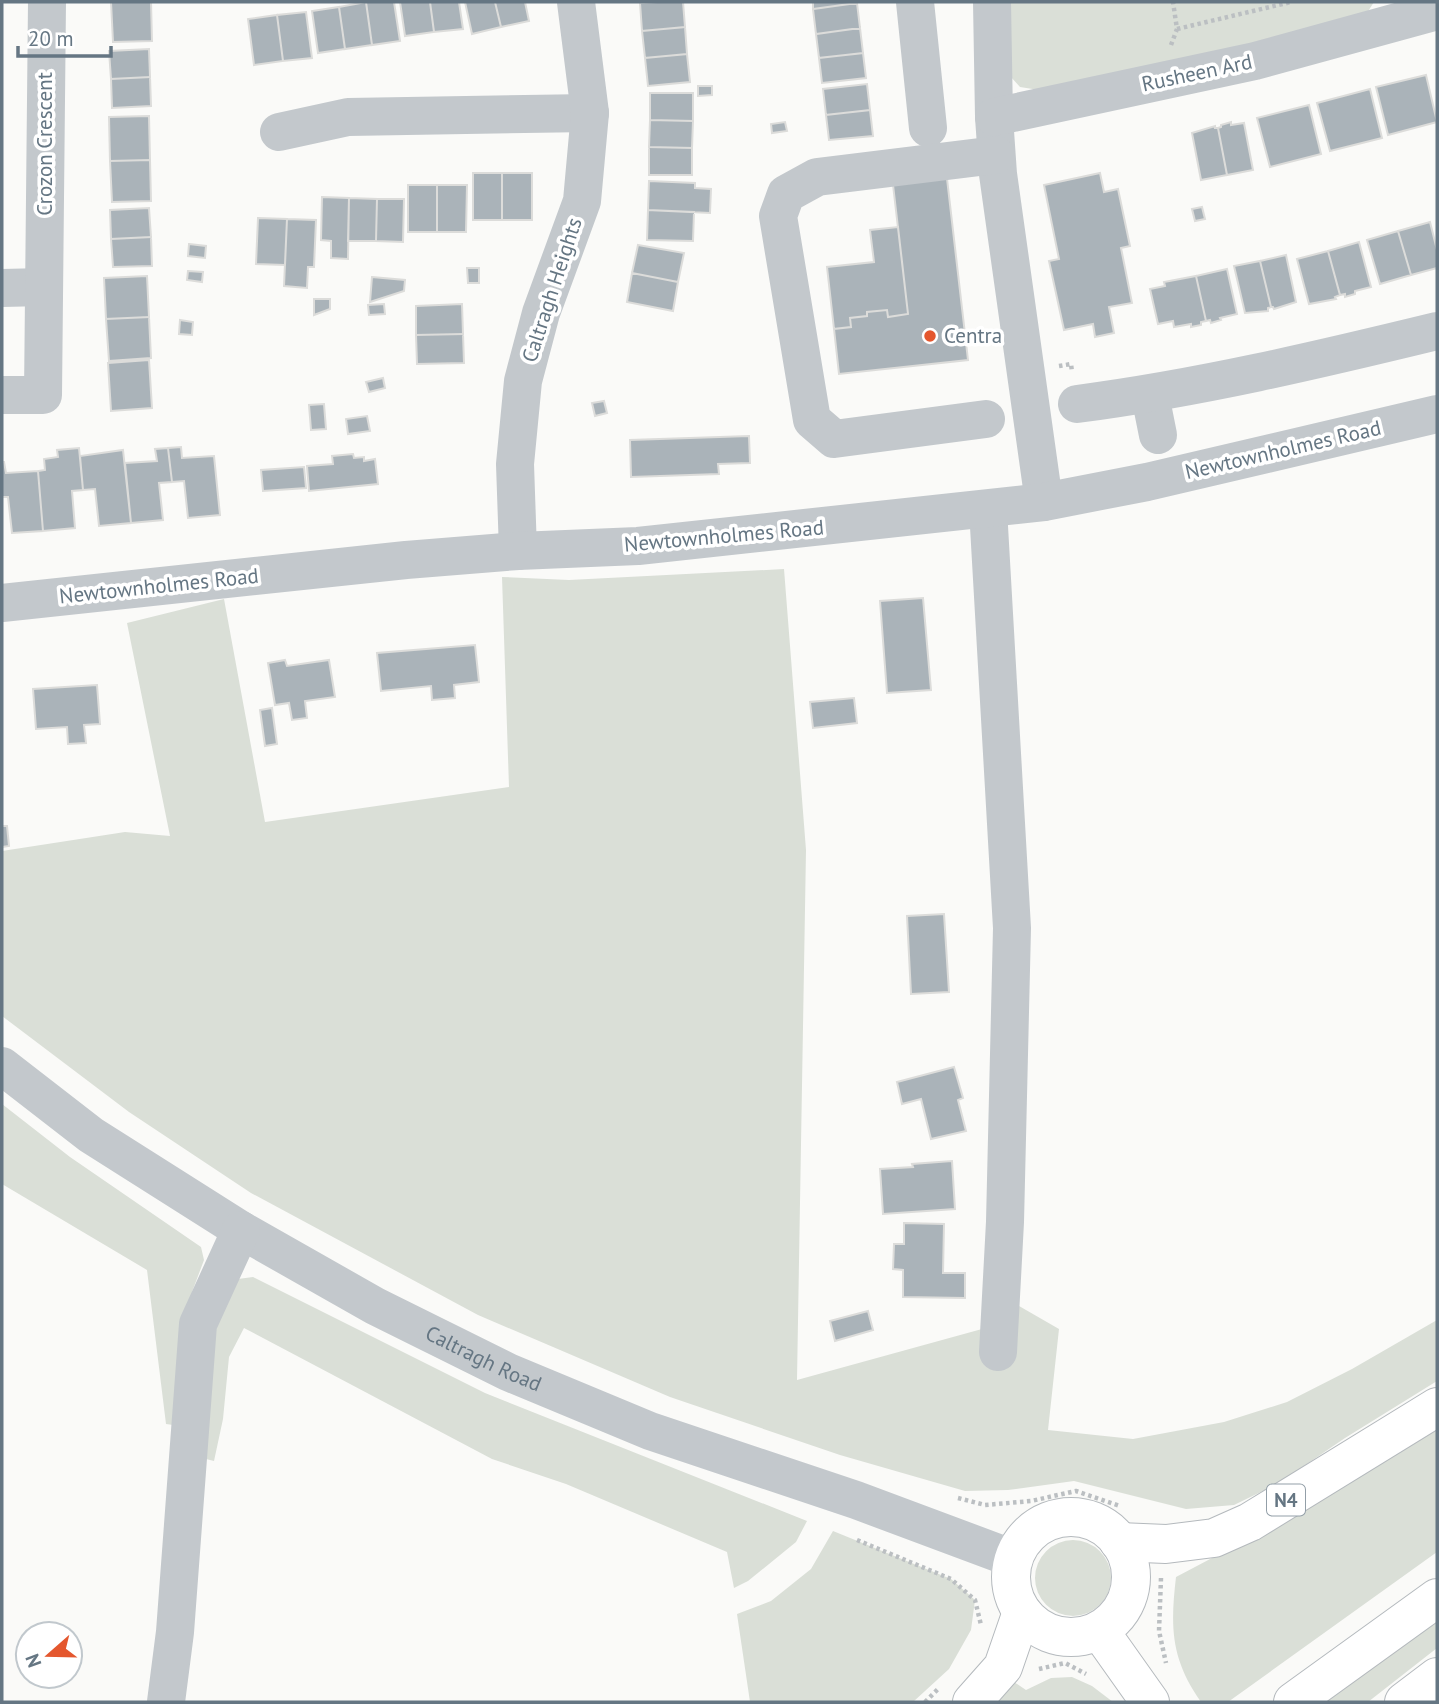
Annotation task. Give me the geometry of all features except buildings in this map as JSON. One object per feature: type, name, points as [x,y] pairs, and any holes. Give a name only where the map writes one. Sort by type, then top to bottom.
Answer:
[{"type":"main road","name":"N4","points":[[1126,1525],[1166,1544],[1214,1538],[1250,1521],[1437,1407]]},
{"type":"main road","points":[[1070,1517],[1089,1520],[1106,1528],[1126,1525],[1131,1580],[1126,1601],[1115,1618],[1099,1630],[1074,1636],[1049,1633],[1034,1624],[1022,1612],[1014,1595],[1011,1577],[1014,1559],[1022,1542],[1035,1529],[1052,1520],[1070,1517]]},
{"type":"main road","points":[[1293,1702],[1437,1598]]},
{"type":"main road","points":[[972,1702],[1003,1667],[1022,1612]]},
{"type":"main road","points":[[1099,1630],[1159,1686]]},
{"type":"main road","points":[[1404,1702],[1437,1677]]},
{"type":"street","name":"Crozon Crescent","points":[[2,395],[43,395],[47,2]]},
{"type":"street","name":"Caltragh Heights","points":[[518,551],[515,464],[523,381],[541,313],[582,201],[590,113],[576,2]]},
{"type":"street","points":[[915,2],[928,128]]},
{"type":"street","points":[[992,2],[996,155],[1044,502]]},
{"type":"street","name":"Rusheen Ard","points":[[994,117],[1255,61],[1396,12],[1437,11]]},
{"type":"street","points":[[279,132],[348,117],[590,113]]},
{"type":"street","points":[[986,419],[834,439],[812,420],[778,216],[786,194],[817,177],[996,155]]},
{"type":"street","points":[[2,288],[44,287]]},
{"type":"street","points":[[1077,404],[1150,395],[1290,367],[1437,331]]},
{"type":"street","points":[[1150,395],[1158,435]]},
{"type":"street","name":"Newtownholmes Road","points":[[2,603],[406,560],[518,551],[638,546],[1044,502],[1147,482],[1437,414]]},
{"type":"street","points":[[988,509],[1012,928],[1005,1222],[998,1352]]},
{"type":"street","name":"Caltragh Road","points":[[2,1066],[90,1135],[242,1230],[375,1306],[534,1382],[650,1431],[856,1500],[1014,1559]]},
{"type":"street","points":[[166,1702],[176,1632],[198,1324],[242,1230]]},
{"type":"path","points":[[1177,29],[1291,2]]},
{"type":"path","points":[[945,1495],[985,1505],[1031,1501],[1076,1491],[1126,1525]]},
{"type":"path","points":[[1159,1686],[1160,1581],[1166,1544]]},
{"type":"path","points":[[1003,1667],[1031,1670],[1065,1663],[1088,1675]]},
{"type":"shaded area","points":[[1008,2],[1374,2],[1367,13],[1334,27],[1045,91],[1020,87],[1010,76]]},
{"type":"shaded area","points":[[784,569],[806,850],[797,1380],[982,1329],[1014,1303],[1059,1329],[1048,1430],[1133,1439],[1224,1422],[1287,1402],[1352,1369],[1437,1320],[1437,1381],[1279,1483],[1234,1505],[1186,1509],[1074,1481],[1008,1490],[965,1491],[840,1455],[670,1397],[478,1315],[251,1193],[129,1112],[2,1016],[2,851],[125,832],[170,836],[127,623],[224,599],[265,822],[509,787],[502,577],[569,580]]},
{"type":"shaded area","points":[[2,1104],[70,1157],[201,1247],[204,1260],[192,1292],[180,1426],[166,1424],[147,1270],[2,1184]]},
{"type":"shaded area","points":[[253,1277],[485,1393],[807,1521],[796,1542],[748,1581],[734,1588],[727,1552],[566,1484],[492,1459],[244,1328],[229,1357],[223,1419],[214,1461],[202,1458],[209,1331],[238,1279]]},
{"type":"shaded area","points":[[1437,1420],[1437,1552],[1228,1702],[1201,1702],[1184,1672],[1175,1642],[1173,1612],[1176,1577],[1231,1548]]},
{"type":"shaded area","points":[[833,1531],[951,1579],[975,1600],[971,1630],[949,1669],[913,1702],[750,1702],[737,1614],[771,1601],[811,1569]]},
{"type":"shaded area","points":[[1073,1540],[1088,1543],[1100,1551],[1108,1563],[1111,1578],[1108,1593],[1100,1605],[1088,1613],[1073,1616],[1058,1613],[1046,1605],[1038,1593],[1035,1578],[1038,1563],[1046,1551],[1058,1543]]},
{"type":"shaded area","points":[[1437,1619],[1437,1648],[1368,1702],[1325,1702]]},
{"type":"shaded area","points":[[1072,1677],[1092,1686],[1113,1702],[993,1702],[1014,1682],[1026,1690],[1051,1678]]},
{"type":"place","name":"Centra","points":[[930,336]]}]
